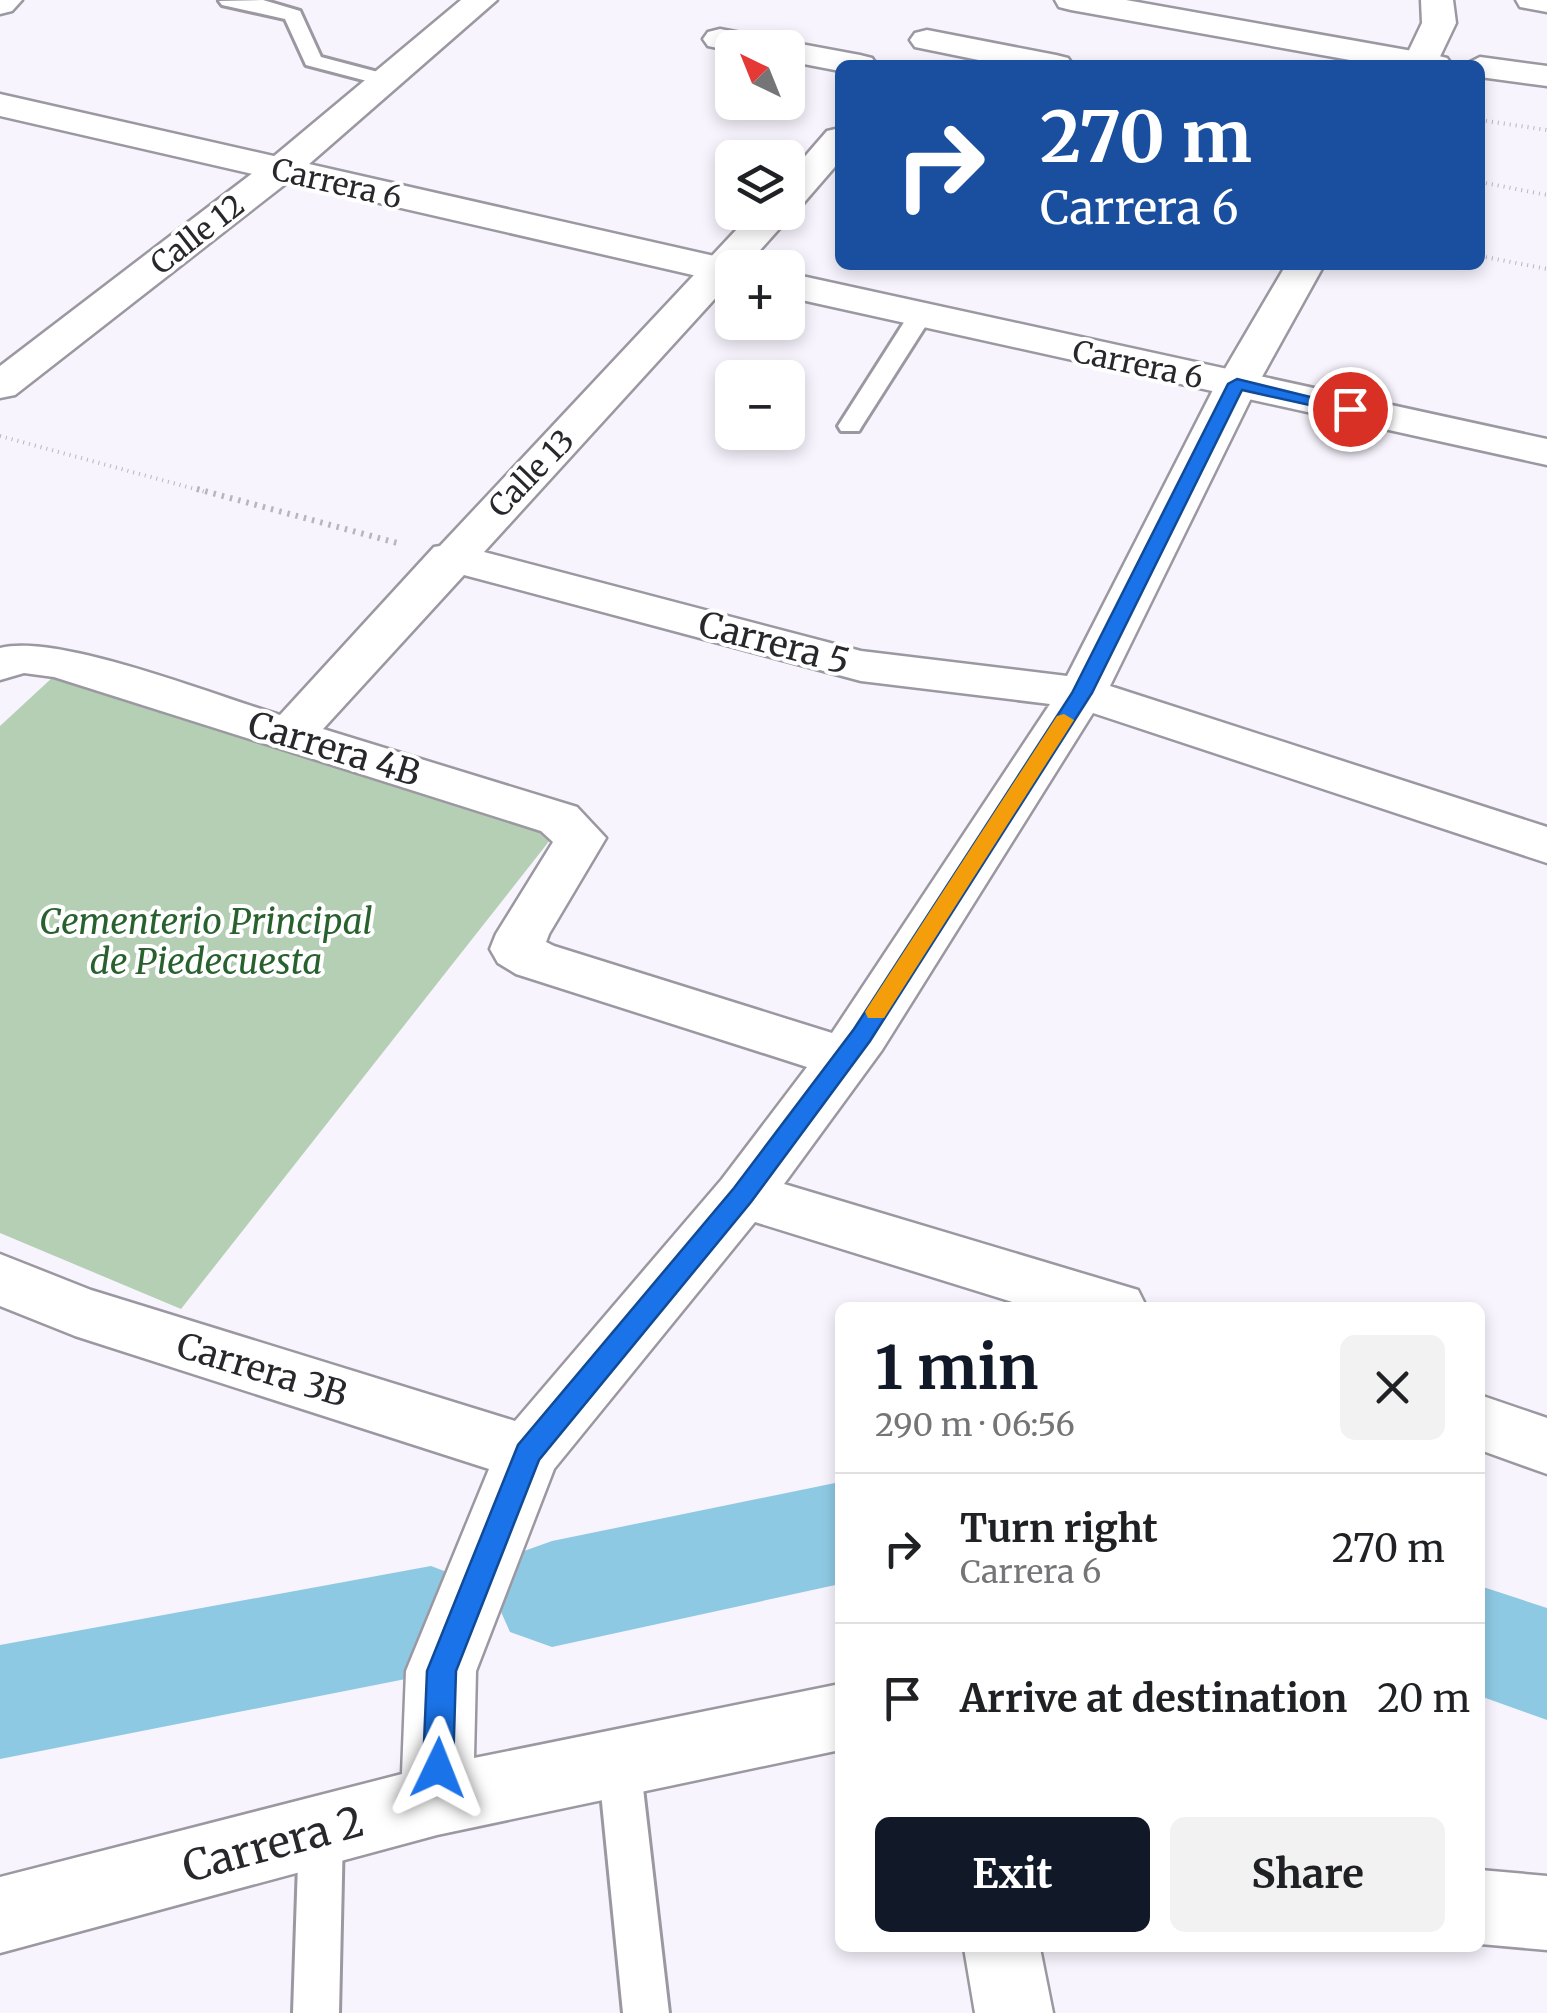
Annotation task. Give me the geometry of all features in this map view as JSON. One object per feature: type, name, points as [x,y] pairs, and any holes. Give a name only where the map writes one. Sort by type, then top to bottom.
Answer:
[{"type":"street","name":"Calle 12","points":[[0,386],[280,170],[482,0]]},
{"type":"street","points":[[928,0],[932,19],[916,52],[1002,60]]},
{"type":"street","points":[[1071,0],[1172,10],[1397,60]]},
{"type":"street","points":[[1421,60],[1439,23],[1437,0]]},
{"type":"street","points":[[1532,0],[1547,2]]},
{"type":"street","points":[[805,54],[835,60]]},
{"type":"street","points":[[1485,68],[1547,76]]},
{"type":"street","name":"Carrera 6","points":[[0,104],[715,268]]},
{"type":"street","points":[[805,179],[835,145]]},
{"type":"street","name":"Calle 13","points":[[744,250],[760,230]]},
{"type":"street","points":[[438,1800],[441,1671],[528,1453],[743,1195],[844,1058],[1082,693],[1237,384],[1302,270]]},
{"type":"street","name":"Calle 13","points":[[290,735],[450,558],[715,284]]},
{"type":"street","name":"Carrera 6","points":[[805,289],[1547,452]]},
{"type":"street","name":"Carrera 5","points":[[450,558],[861,666],[1082,693],[1547,846]]},
{"type":"street","name":"Carrera 4B","points":[[0,665],[10,659],[38,658],[66,665],[559,819],[580,838],[574,854],[522,926],[516,949],[550,966],[844,1058]]},
{"type":"street","points":[[743,1195],[1096,1302]]},
{"type":"street","name":"Carrera 3B","points":[[0,1279],[75,1311],[528,1453]]},
{"type":"street","points":[[1485,1424],[1547,1446]]},
{"type":"street","name":"Carrera 2","points":[[0,1915],[438,1800],[835,1717]]},
{"type":"street","points":[[1485,1907],[1547,1913]]},
{"type":"street","points":[[1003,1952],[1014,2013]]},
{"type":"lane","points":[[229,1],[278,8],[293,15],[312,61],[386,80]]},
{"type":"lane","points":[[850,426],[920,316]]},
{"type":"lane","points":[[619,1762],[646,2013]]},
{"type":"lane","points":[[316,2013],[321,1833]]},
{"type":"path","points":[[1485,121],[1547,130]]},
{"type":"path","points":[[1485,183],[1547,195]]},
{"type":"path","points":[[1485,257],[1547,269]]},
{"type":"path","points":[[0,436],[450,558]]},
{"type":"green space","name":"Cementerio Principal de Piedecuesta","points":[[53,677],[554,835],[181,1309],[0,1233],[0,726]]},
{"type":"waterway","points":[[552,1594],[835,1534]]},
{"type":"waterway","points":[[0,1702],[431,1620]]},
{"type":"waterway","points":[[1485,1643],[1547,1664]]},
{"type":"slow traffic","points":[[876,1012],[1064,720]]},
{"type":"route","points":[[438,1768],[441,1671],[528,1453],[743,1195],[862,1035],[1082,693],[1237,384],[1350,409]]}]
